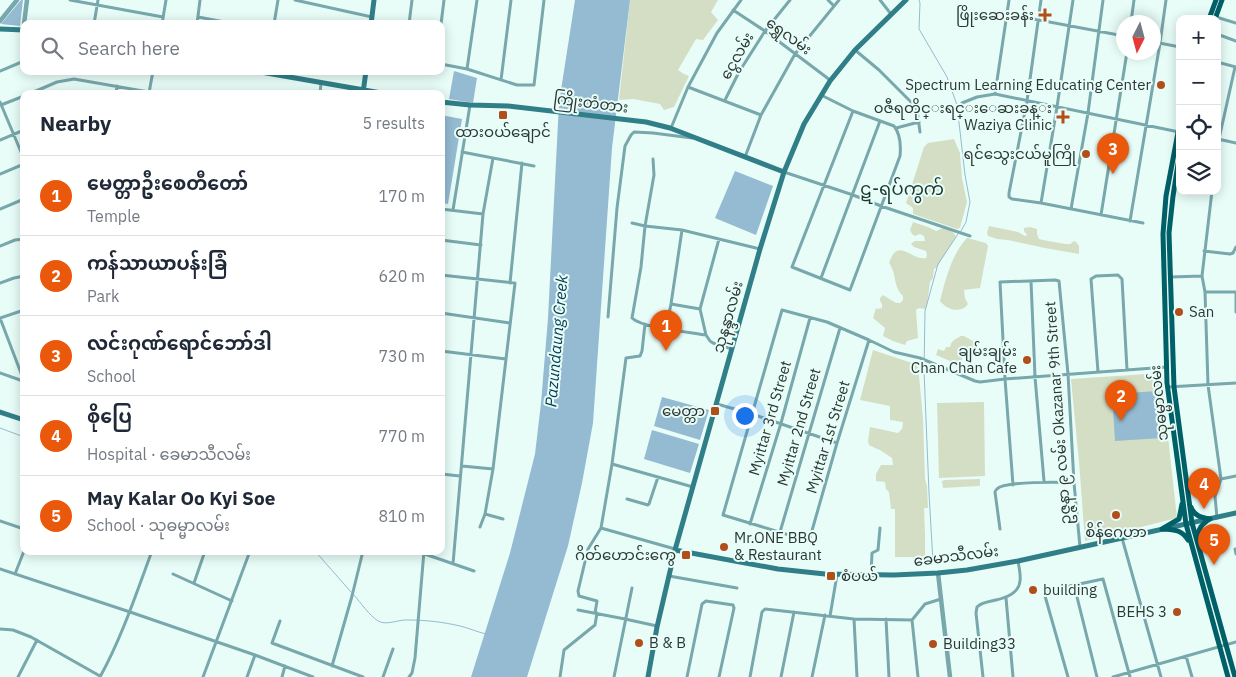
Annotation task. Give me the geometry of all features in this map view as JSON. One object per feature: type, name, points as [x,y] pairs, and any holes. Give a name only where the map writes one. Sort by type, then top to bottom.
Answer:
[{"type":"main road","points":[[372,17],[374,0]]},
{"type":"main road","name":"သုနန္ဒာလမ်း","points":[[648,677],[657,627],[676,550],[760,249],[784,172],[804,124],[830,81],[856,50],[906,0]]},
{"type":"main road","points":[[1210,15],[1216,0]]},
{"type":"main road","points":[[1217,15],[1222,0]]},
{"type":"main road","points":[[0,29],[20,30]]},
{"type":"main road","points":[[281,75],[354,90]]},
{"type":"main road","points":[[363,90],[365,75]]},
{"type":"main road","name":"ကြိုးတံတား","points":[[445,102],[508,106],[646,122],[669,128],[784,172]]},
{"type":"main road","name":"သုဓမ္မာလမ်း","points":[[1176,147],[1166,196],[1163,234],[1168,387],[1183,502],[1222,646],[1228,677]]},
{"type":"main road","name":"သုဓမ္မာလမ်း","points":[[1176,177],[1168,233],[1174,387],[1189,501],[1189,523]]},
{"type":"main road","points":[[0,412],[20,419]]},
{"type":"main road","points":[[1189,501],[1192,510],[1200,518],[1210,519]]},
{"type":"main road","points":[[1162,529],[1178,519],[1183,502]]},
{"type":"main road","name":"ခေမာသီလမ်း","points":[[676,550],[778,569],[837,575],[938,573],[1018,561],[1236,513]]},
{"type":"main road","points":[[1162,529],[1179,530],[1194,544],[1203,523],[1210,519]]},
{"type":"main road","name":"သုဓမ္မာလမ်း","points":[[1222,646],[1235,677]]},
{"type":"street","points":[[0,21],[17,0]]},
{"type":"street","points":[[24,20],[27,0]]},
{"type":"street","points":[[70,0],[163,17]]},
{"type":"street","points":[[95,20],[98,0]]},
{"type":"street","points":[[163,20],[166,0]]},
{"type":"street","points":[[198,20],[200,0]]},
{"type":"street","points":[[275,20],[278,0]]},
{"type":"street","points":[[295,0],[372,17]]},
{"type":"street","points":[[410,20],[412,0]]},
{"type":"street","points":[[442,20],[444,0]]},
{"type":"street","points":[[467,69],[477,0]]},
{"type":"street","points":[[501,80],[511,0]]},
{"type":"street","points":[[445,65],[467,69],[518,85],[534,85],[544,0]]},
{"type":"street","points":[[669,128],[717,33],[741,0]]},
{"type":"street","name":"ငွေလမ်း","points":[[725,100],[739,72],[764,31],[790,0]]},
{"type":"street","points":[[828,0],[834,6]]},
{"type":"street","points":[[745,157],[761,115],[795,54],[839,0]]},
{"type":"street","points":[[880,0],[891,14]]},
{"type":"street","points":[[995,94],[1009,0]]},
{"type":"street","points":[[1041,0],[1027,101],[1009,197],[1143,223]]},
{"type":"street","points":[[1041,203],[1073,0]]},
{"type":"street","points":[[1071,209],[1088,113],[1103,0]]},
{"type":"street","points":[[1132,15],[1134,0]]},
{"type":"street","points":[[1161,36],[1166,0]]},
{"type":"street","name":"ရွှေလမ်း","points":[[733,10],[830,81]]},
{"type":"street","points":[[1008,14],[1116,35]]},
{"type":"street","points":[[198,16],[216,20]]},
{"type":"street","points":[[1221,19],[1236,23]]},
{"type":"street","points":[[1221,35],[1236,41]]},
{"type":"street","points":[[1161,43],[1176,46]]},
{"type":"street","points":[[856,50],[914,105],[917,110],[920,132]]},
{"type":"street","points":[[1102,215],[1126,60]]},
{"type":"street","points":[[1130,221],[1157,60]]},
{"type":"street","points":[[0,71],[20,63]]},
{"type":"street","points":[[1221,63],[1236,67],[1221,127]]},
{"type":"street","points":[[150,90],[153,75]]},
{"type":"street","points":[[38,90],[57,82],[74,79],[135,90]]},
{"type":"street","points":[[320,90],[321,83]]},
{"type":"street","points":[[116,90],[117,86]]},
{"type":"street","points":[[688,88],[725,100],[761,115]]},
{"type":"street","points":[[962,103],[977,97],[995,94],[1176,131]]},
{"type":"street","points":[[821,95],[853,111],[896,128],[919,122]]},
{"type":"street","points":[[20,97],[0,104],[20,150]]},
{"type":"street","points":[[453,210],[470,105]]},
{"type":"street","points":[[853,111],[792,268],[850,290],[900,156],[900,138],[896,128]]},
{"type":"street","points":[[821,278],[880,121]]},
{"type":"street","points":[[0,140],[20,131]]},
{"type":"street","points":[[608,317],[625,146],[634,132],[700,140]]},
{"type":"street","points":[[1221,140],[1236,143]]},
{"type":"street","points":[[462,152],[534,166]]},
{"type":"street","points":[[453,564],[470,355],[484,214],[493,158]]},
{"type":"street","points":[[653,159],[654,174],[632,318],[645,324],[666,329],[706,335]]},
{"type":"street","points":[[510,283],[522,163]]},
{"type":"street","points":[[0,174],[20,166]]},
{"type":"street","points":[[784,172],[970,236]]},
{"type":"street","points":[[1211,195],[1202,276],[1205,292],[1208,385],[1221,479],[1215,496],[1217,518]]},
{"type":"street","points":[[0,209],[20,201]]},
{"type":"street","points":[[445,209],[484,214]]},
{"type":"street","points":[[632,223],[682,230],[760,249]]},
{"type":"street","points":[[666,329],[682,230]]},
{"type":"street","points":[[719,238],[700,309],[706,335],[710,341],[732,349]]},
{"type":"street","points":[[0,246],[20,239]]},
{"type":"street","points":[[445,240],[481,245]]},
{"type":"street","points":[[1204,251],[1230,254],[1236,248]]},
{"type":"street","points":[[445,275],[514,283],[493,469],[485,514],[480,527]]},
{"type":"street","points":[[1098,372],[1091,279],[1096,276],[1118,275],[1121,277],[1127,370]]},
{"type":"street","points":[[1170,277],[1202,276]]},
{"type":"street","points":[[0,283],[20,277]]},
{"type":"street","points":[[1013,484],[1000,282],[1030,281],[1035,377],[1044,482]]},
{"type":"street","name":"ဥဇ္ဇနာ ၉ လမ်း Okazanar 9th Street","points":[[1030,281],[1059,281],[1068,374],[1074,483],[1080,547]]},
{"type":"street","points":[[1205,292],[1236,292],[1236,312]]},
{"type":"street","points":[[671,304],[700,309]]},
{"type":"street","points":[[780,532],[723,515],[782,310],[827,322],[894,352],[926,360],[980,382],[1167,367]]},
{"type":"street","points":[[20,311],[0,318],[20,370]]},
{"type":"street","points":[[445,314],[510,323]]},
{"type":"street","name":"Myittar 3rd Street","points":[[750,524],[810,318]]},
{"type":"street","points":[[560,677],[564,650],[595,625],[597,601],[579,596],[578,593],[588,549],[601,528],[612,464],[626,358],[640,356],[645,324]]},
{"type":"street","name":"Myittar 2nd Street","points":[[780,532],[840,328]]},
{"type":"street","name":"Myittar 1st Street","points":[[780,532],[809,541],[869,340]]},
{"type":"street","points":[[445,352],[506,359]]},
{"type":"street","points":[[0,373],[20,380]]},
{"type":"street","points":[[1168,387],[1236,382]]},
{"type":"street","points":[[716,404],[752,414],[837,443]]},
{"type":"street","points":[[612,464],[693,487]]},
{"type":"street","points":[[461,466],[493,469]]},
{"type":"street","points":[[445,474],[460,476]]},
{"type":"street","points":[[1221,479],[1236,476]]},
{"type":"street","points":[[627,499],[650,504],[658,477]]},
{"type":"street","points":[[1000,528],[996,489],[1013,484],[1074,483]]},
{"type":"street","points":[[485,514],[503,519]]},
{"type":"street","points":[[0,521],[20,528]]},
{"type":"street","points":[[601,528],[676,550]]},
{"type":"street","points":[[871,575],[872,553],[878,550],[880,528]]},
{"type":"street","points":[[1122,538],[1161,677]]},
{"type":"street","points":[[15,574],[22,555]]},
{"type":"street","points":[[0,629],[13,630],[37,640],[100,677],[130,612],[151,555]]},
{"type":"street","points":[[194,583],[204,555]]},
{"type":"street","points":[[203,677],[249,555]]},
{"type":"street","points":[[332,666],[362,555]]},
{"type":"street","points":[[409,677],[415,658],[416,628],[424,555]]},
{"type":"street","points":[[431,555],[474,571]]},
{"type":"street","points":[[983,677],[977,607],[984,603],[1006,598],[1019,585],[1018,561]]},
{"type":"street","points":[[0,569],[255,655],[313,677]]},
{"type":"street","points":[[938,573],[950,677]]},
{"type":"street","points":[[173,574],[232,601]]},
{"type":"street","points":[[830,616],[837,575]]},
{"type":"street","points":[[669,576],[737,588]]},
{"type":"street","points":[[1068,677],[1045,596],[1046,591],[1103,579],[1129,675]]},
{"type":"street","points":[[1074,585],[1097,677]]},
{"type":"street","points":[[614,677],[632,588]]},
{"type":"street","points":[[1006,598],[1013,677]]},
{"type":"street","points":[[918,677],[912,620],[925,604],[941,599]]},
{"type":"street","points":[[687,677],[702,604],[706,601],[733,605],[734,608],[719,677]]},
{"type":"street","points":[[750,677],[763,610],[765,609],[854,619],[912,620]]},
{"type":"street","points":[[578,610],[657,627]]},
{"type":"street","points":[[781,677],[794,612]]},
{"type":"street","points":[[812,677],[825,615]]},
{"type":"street","points":[[854,619],[857,677]]},
{"type":"street","points":[[886,619],[889,677]]},
{"type":"street","points":[[280,621],[272,643],[363,677]]},
{"type":"street","points":[[18,677],[37,640]]},
{"type":"street","points":[[1113,677],[1129,675],[1236,642]]},
{"type":"street","points":[[383,677],[393,650]]},
{"type":"street","points":[[246,677],[255,655]]},
{"type":"street","points":[[1186,656],[1192,677]]},
{"type":"street","points":[[282,677],[285,666]]},
{"type":"green space","points":[[630,0],[718,0],[711,12],[718,20],[703,40],[696,39],[678,70],[689,76],[674,107],[664,110],[660,104],[633,99],[619,100]]},
{"type":"green space","points":[[954,139],[960,153],[962,178],[967,202],[960,228],[957,229],[913,214],[913,208],[906,203],[924,147],[928,143]]},
{"type":"green space","points":[[913,222],[936,231],[943,228],[947,229],[953,232],[956,237],[934,269],[933,278],[930,282],[927,306],[925,309],[919,308],[916,310],[918,338],[907,341],[905,345],[883,336],[885,328],[873,318],[876,308],[882,308],[880,298],[883,295],[896,303],[900,303],[903,300],[889,263],[896,251],[901,250],[920,258],[926,258],[926,251],[911,244],[915,241],[925,241],[924,236],[912,234],[910,230]]},
{"type":"green space","points":[[989,226],[1018,232],[1025,236],[1027,235],[1024,228],[1037,229],[1039,239],[1068,244],[1076,242],[1079,246],[1079,254],[997,239],[988,236]]},
{"type":"green space","points":[[967,238],[986,243],[988,246],[980,288],[964,290],[968,304],[962,309],[954,310],[946,307],[940,301],[953,259]]},
{"type":"green space","points":[[961,336],[973,341],[974,353],[965,353],[959,365],[936,355],[938,349],[944,351],[946,347],[950,347],[954,340]]},
{"type":"green space","points":[[873,350],[918,365],[928,508],[924,508],[925,557],[895,557],[895,509],[891,509],[889,492],[886,489],[885,482],[876,481],[876,474],[881,465],[893,465],[892,458],[869,445],[868,441],[870,427],[898,433],[902,429],[903,422],[890,420],[890,406],[860,400]]},
{"type":"green space","points":[[1161,373],[1177,518],[1085,541],[1071,379]]},
{"type":"green space","points":[[984,402],[985,476],[939,478],[937,403]]},
{"type":"green space","points":[[980,479],[979,486],[943,488],[942,481],[945,480]]},
{"type":"water","points":[[21,0],[23,0],[20,26],[1,24]]},
{"type":"water","name":"Pazundaung Creek","points":[[575,0],[630,0],[612,148],[593,423],[568,546],[527,677],[471,677],[510,553],[535,454],[548,318],[559,103]]},
{"type":"water","points":[[454,71],[477,78],[473,103],[449,99]]},
{"type":"water","points":[[445,116],[462,119],[448,204],[445,204]]},
{"type":"water","points":[[735,171],[773,186],[756,235],[715,218]]},
{"type":"water","points":[[1158,391],[1162,438],[1115,441],[1112,394]]},
{"type":"water","points":[[662,397],[709,410],[700,440],[654,426]]},
{"type":"water","points":[[652,430],[699,444],[690,473],[644,459]]},
{"type":"waterway","points":[[919,0],[919,29],[947,77],[957,105],[970,202],[966,222],[961,231]]},
{"type":"waterway","points":[[933,562],[924,370],[925,311],[938,264],[958,234]]},
{"type":"waterway","points":[[0,428],[20,436]]},
{"type":"waterway","points":[[319,555],[351,592]]},
{"type":"waterway","points":[[354,595],[371,616],[378,621],[389,623],[421,620],[447,623],[486,634]]},
{"type":"place","name":"ဖြိုးဆေးခန်း","points":[[1045,15]]},
{"type":"place","name":"Spectrum Learning Educating Center","points":[[1161,85]]},
{"type":"place","name":"ထားဝယ်ချောင်","points":[[503,115]]},
{"type":"place","name":"၀ဇီရတိုင္းရင္းေဆးခန္း Waziya Clinic","points":[[1063,117]]},
{"type":"place","name":"ရင်သွေးငယ်မူကြို","points":[[1086,154]]},
{"type":"place","name":"လင်းဂုဏ်ရောင်ဘော်ဒါ","points":[[1113,174]]},
{"type":"place","name":"San","points":[[1179,312]]},
{"type":"place","name":"မေတ္တာဦးစေတီတော်","points":[[666,351]]},
{"type":"place","name":"ချမ်းချမ်း Chan Chan Cafe","points":[[1027,360]]},
{"type":"place","name":"မေတ္တာ","points":[[715,411]]},
{"type":"place","name":"ကန်သာယာပန်းခြံ","points":[[1121,421]]},
{"type":"place","name":"စိုပြေ","points":[[1204,509]]},
{"type":"place","name":"စိန်ဂေဟာ","points":[[1116,515]]},
{"type":"place","name":"Mr.ONE BBQ & Restaurant","points":[[724,547]]},
{"type":"place","name":"ဂိတ်ဟောင်းကွေ","points":[[686,555]]},
{"type":"place","name":"May Kalar Oo Kyi Soe","points":[[1214,565]]},
{"type":"place","name":"စံပယ်","points":[[831,576]]},
{"type":"place","name":"building","points":[[1033,590]]},
{"type":"place","name":"BEHS 3","points":[[1177,612]]},
{"type":"place","name":"B & B","points":[[639,643]]},
{"type":"place","name":"Building33","points":[[933,644]]},
{"type":"district","name":"ဋ-ရပ်ကွက်","points":[[902,189]]}]
